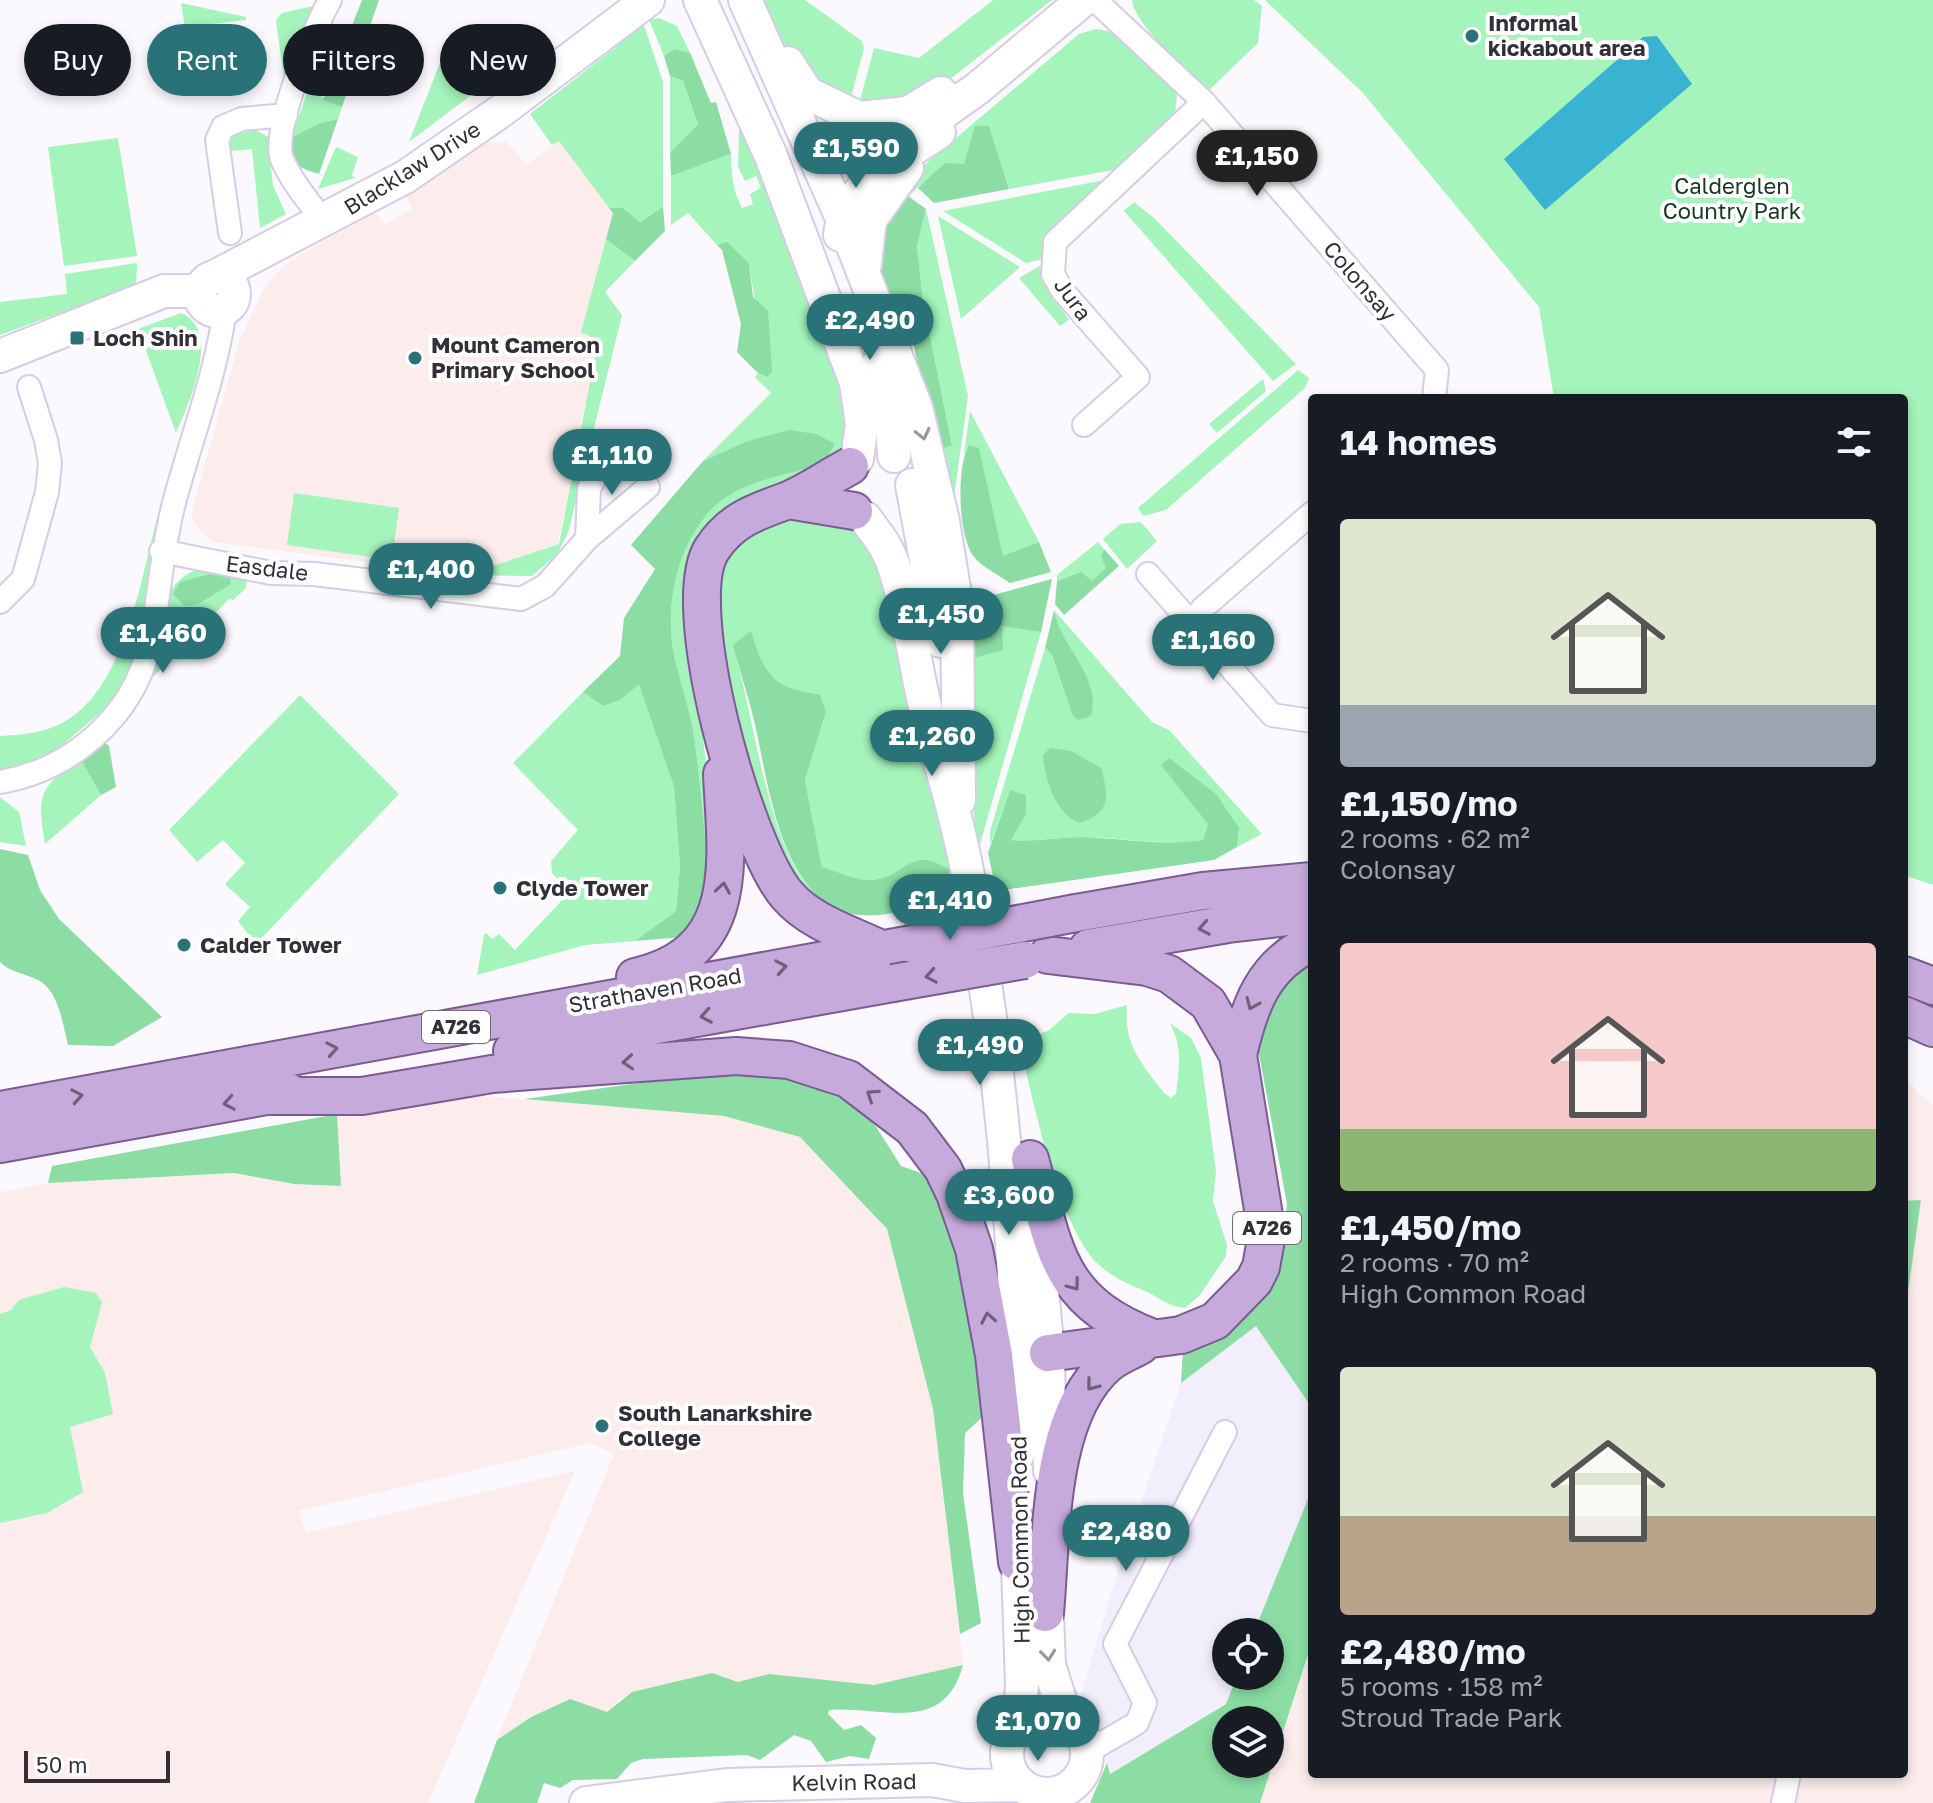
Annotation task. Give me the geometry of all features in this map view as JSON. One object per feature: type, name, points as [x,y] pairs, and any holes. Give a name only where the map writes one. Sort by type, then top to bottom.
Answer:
[{"type":"main road","points":[[853,462],[788,500],[757,511],[731,526],[704,564],[700,586],[701,621],[720,725],[755,834],[775,879],[806,912],[895,959]]},
{"type":"main road","points":[[788,500],[860,514]]},
{"type":"main road","points":[[392,1038],[513,1003],[646,974],[666,968],[695,948],[718,914],[726,878],[720,725]]},
{"type":"main road","name":"Strathaven Road","points":[[0,1144],[267,1096],[895,959],[1076,913],[1203,891],[1308,881]]},
{"type":"main road","name":"Strathaven Road","points":[[0,1110],[392,1038],[895,959],[1036,957],[1228,924],[1308,914]]},
{"type":"main road","name":"A726","points":[[1238,1055],[1254,998],[1265,979],[1282,962],[1308,946]]},
{"type":"main road","name":"A726","points":[[1036,957],[1147,967],[1169,974],[1208,1003],[1238,1055],[1266,1211],[1266,1248],[1261,1267],[1241,1298],[1215,1321],[1181,1335],[1153,1338]]},
{"type":"main road","points":[[1908,977],[1933,986]]},
{"type":"main road","points":[[1908,1017],[1933,1028]]},
{"type":"main road","name":"A726","points":[[267,1096],[362,1096],[492,1074],[736,1056],[789,1060],[835,1074],[861,1088],[895,1112],[928,1146],[943,1169],[974,1249],[994,1355],[1017,1562]]},
{"type":"main road","points":[[1030,1159],[1055,1250],[1068,1278],[1088,1303],[1118,1325],[1153,1338]]},
{"type":"main road","points":[[1034,1354],[1153,1338]]},
{"type":"main road","points":[[1045,1613],[1065,1433],[1085,1391],[1109,1363],[1153,1338]]},
{"type":"street","points":[[324,222],[283,160],[279,144],[286,115],[330,0]]},
{"type":"street","name":"Blacklaw Drive","points":[[218,294],[286,242],[443,152],[648,0]]},
{"type":"street","points":[[700,0],[771,156],[856,383],[862,425],[844,494],[860,514],[876,520],[897,514],[905,506],[912,485],[907,469],[894,456],[875,452],[853,462]]},
{"type":"street","points":[[746,0],[807,93],[859,118],[908,113],[1041,35]]},
{"type":"street","name":"High Common Road","points":[[746,0],[837,206],[916,407],[943,521],[957,607],[961,735],[957,823]]},
{"type":"street","points":[[805,243],[837,206],[1083,0]]},
{"type":"street","name":"Colonsay","points":[[1095,0],[1204,102],[1437,370],[1434,394]]},
{"type":"street","points":[[888,330],[864,263],[870,220],[897,180],[978,88]]},
{"type":"street","name":"Jura","points":[[1084,425],[1138,377],[1062,290],[1053,274],[1055,242],[1204,102]]},
{"type":"street","points":[[230,233],[217,140],[223,127],[242,119],[286,115]]},
{"type":"street","points":[[837,206],[858,194],[888,167],[939,132]]},
{"type":"street","name":"High Common Road","points":[[837,206],[839,239],[891,401],[894,456]]},
{"type":"street","points":[[0,356],[164,291],[218,294],[214,367],[161,551],[148,648],[124,702],[93,740],[60,763],[23,778],[0,782]]},
{"type":"street","points":[[0,602],[23,579],[47,492],[50,463],[29,387]]},
{"type":"street","points":[[587,539],[589,489],[609,449]]},
{"type":"street","name":"High Common Road","points":[[912,485],[961,735]]},
{"type":"street","name":"Easdale","points":[[161,551],[271,573],[314,574],[521,599],[545,586],[587,539],[648,487]]},
{"type":"street","name":"High Common Road","points":[[860,514],[887,549],[898,580],[911,650],[957,823],[995,1043],[1012,1221],[1051,1458],[1045,1613],[1049,1665],[1086,1736]]},
{"type":"street","points":[[1192,623],[1203,608],[1308,516]]},
{"type":"street","points":[[1148,574],[1272,715],[1308,720]]},
{"type":"street","name":"High Common Road","points":[[995,1043],[1030,1159],[1034,1354],[1017,1562],[1022,1685],[1013,1736]]},
{"type":"street","points":[[1086,1736],[1086,1763],[1071,1793],[1025,1793],[1009,1767],[1013,1736],[1042,1714],[1086,1736],[1137,1723],[1145,1703],[1115,1644],[1225,1432]]},
{"type":"street","name":"Kelvin Road","points":[[586,1803],[727,1785],[932,1780],[967,1772],[1013,1736]]},
{"type":"street","points":[[1783,1803],[1788,1778]]},
{"type":"street","name":"Kelvin Road","points":[[932,1780],[1025,1793]]},
{"type":"shaded area","name":"Mount Cameron Primary School","points":[[559,141],[613,213],[581,331],[598,339],[558,544],[465,575],[214,542],[199,530],[191,514],[239,342],[265,286],[287,264],[376,213],[385,224],[412,209],[406,196],[486,143],[507,142],[526,165]]},
{"type":"shaded area","points":[[1908,1082],[1933,1106],[1933,1803],[1260,1803],[1268,1778],[1284,1778],[1284,1729],[1308,1654],[1308,1778],[1908,1778]]},
{"type":"shaded area","name":"South Lanarkshire College","points":[[471,1095],[724,1116],[800,1137],[887,1230],[933,1409],[963,1665],[874,1685],[769,1674],[738,1682],[712,1673],[632,1692],[616,1702],[607,1713],[569,1699],[531,1717],[497,1740],[614,1454],[590,1443],[298,1511],[259,1393],[237,1285],[294,1184],[341,1186],[337,1114]]},
{"type":"shaded area","points":[[234,1173],[294,1184],[237,1285],[259,1393],[306,1533],[575,1471],[428,1803],[0,1803],[0,1192],[48,1183]]},
{"type":"shaded area","points":[[1256,1325],[1308,1402],[1308,1499],[1260,1618],[1212,1618],[1212,1690],[1231,1690],[1226,1703],[1212,1706],[1212,1711],[1109,1774],[1099,1729],[1080,1698],[1113,1587],[1181,1383]]},
{"type":"green space","points":[[362,0],[379,0],[371,24],[353,24]]},
{"type":"green space","points":[[760,0],[805,0],[862,41],[864,49],[849,104],[819,86],[807,74],[786,46]]},
{"type":"green space","points":[[993,0],[1052,0],[932,93],[907,104],[859,104],[874,48],[919,58]]},
{"type":"green space","points":[[1132,0],[1254,0],[1262,6],[1258,43],[1207,92],[1152,35]]},
{"type":"green space","name":"Calderglen Country Park","points":[[1265,0],[1933,0],[1933,885],[1908,876],[1908,394],[1553,394],[1539,307],[1363,93]]},
{"type":"green space","points":[[181,3],[246,17],[246,20],[211,24],[184,24]]},
{"type":"green space","points":[[313,6],[306,24],[283,24],[283,72],[276,20],[282,13]]},
{"type":"green space","points":[[659,18],[677,26],[696,65],[689,53],[674,49],[664,56],[649,20]]},
{"type":"green space","points":[[644,25],[663,82],[663,207],[640,222],[623,208],[609,208],[559,141],[552,145],[530,114]]},
{"type":"green space","points":[[1096,29],[1113,32],[1172,84],[1177,95],[1175,113],[1167,125],[1119,169],[1009,189],[989,126],[964,164],[918,187],[908,197],[897,188],[1079,34]]},
{"type":"green space","points":[[674,49],[690,53],[711,103],[716,102],[731,154],[671,176],[670,152],[698,125],[683,81],[670,76],[664,56]]},
{"type":"green space","points":[[440,63],[440,96],[470,96],[409,142]]},
{"type":"green space","points":[[670,76],[683,81],[698,126],[670,152]]},
{"type":"green space","points":[[306,96],[320,96],[342,107],[338,119],[320,123],[291,138]]},
{"type":"green space","points":[[325,96],[346,96],[342,107],[323,100]]},
{"type":"green space","points":[[338,119],[319,174],[296,163],[291,138],[320,123]]},
{"type":"green space","points":[[975,126],[989,126],[1009,189],[934,203],[918,188],[945,163],[964,164]]},
{"type":"green space","points":[[739,129],[756,159],[852,409],[851,441],[828,469],[743,498],[717,520],[686,599],[718,860],[709,907],[704,822],[694,736],[672,641],[675,583],[695,529],[717,503],[745,487],[823,464],[745,442],[703,461],[771,393],[755,377],[758,373],[767,377],[749,263],[727,243],[717,245],[688,213],[671,225],[671,176],[731,154],[733,182],[742,208],[753,204],[750,194],[761,188],[756,176],[745,181],[738,167]]},
{"type":"green space","points":[[256,130],[268,137],[273,186],[286,214],[260,228],[252,149],[228,151],[233,135]]},
{"type":"green space","points":[[118,138],[137,256],[64,266],[48,147]]},
{"type":"green space","points":[[336,147],[358,157],[352,175],[355,178],[318,189]]},
{"type":"green space","points":[[1105,180],[1061,223],[1046,258],[1026,263],[943,211]]},
{"type":"green space","points":[[897,188],[926,209],[917,246],[923,301],[952,445],[934,452],[914,346],[903,312],[886,297],[871,252]]},
{"type":"green space","points":[[1134,202],[1154,218],[1296,364],[1273,381],[1124,211]]},
{"type":"green space","points":[[663,207],[665,231],[635,261],[606,239],[613,213],[609,208],[623,208],[640,222]]},
{"type":"green space","points":[[926,209],[968,396],[953,504],[934,452],[952,444],[923,301],[917,246]]},
{"type":"green space","points":[[938,216],[1020,267],[961,319]]},
{"type":"green space","points":[[606,239],[635,261],[605,292],[622,315],[568,533],[557,554],[532,576],[465,575],[559,544],[598,340],[581,332]]},
{"type":"green space","points":[[727,242],[749,263],[753,297],[768,311],[772,372],[767,377],[758,373],[737,352],[741,324],[722,250],[717,245]]},
{"type":"green space","points":[[137,263],[136,285],[0,335],[0,302],[67,294],[65,274]]},
{"type":"green space","points":[[1040,266],[1046,287],[1069,320],[1060,326],[1019,278]]},
{"type":"green space","points":[[181,313],[193,322],[200,335],[201,351],[194,387],[176,433],[138,329]]},
{"type":"green space","points":[[1298,370],[1309,378],[1305,388],[1166,510],[1143,516],[1138,508]]},
{"type":"green space","points":[[1263,379],[1266,391],[1217,433],[1209,424]]},
{"type":"green space","points":[[970,411],[1039,542],[1003,557],[979,449],[969,445],[964,454]]},
{"type":"green space","points":[[789,430],[816,434],[835,444],[823,464],[745,487],[718,503],[696,529],[680,564],[672,602],[672,641],[694,736],[704,822],[709,907],[683,937],[635,941],[676,911],[680,867],[674,787],[639,684],[620,700],[603,706],[583,692],[620,656],[624,618],[655,569],[631,545],[703,461],[745,442]]},
{"type":"green space","points":[[969,445],[979,448],[1003,556],[1039,542],[1051,572],[1010,583],[974,557],[965,534],[961,502],[962,469]]},
{"type":"green space","points":[[294,493],[399,508],[392,560],[287,545]]},
{"type":"green space","points":[[159,511],[164,512],[140,644],[131,671],[113,702],[48,757],[0,772],[0,736],[39,731],[60,724],[82,708],[101,686],[128,630]]},
{"type":"green space","points":[[776,513],[851,525],[875,551],[949,846],[950,870],[925,860],[916,861],[883,878],[865,880],[822,867],[805,780],[826,712],[820,694],[791,688],[773,677],[761,659],[751,632],[737,661],[763,776],[781,835],[791,861],[809,887],[827,901],[855,915],[809,897],[797,885],[784,863],[755,781],[728,679],[719,632],[716,570],[733,543]]},
{"type":"green space","points":[[1141,522],[1157,541],[1127,569],[1103,539],[1120,524]]},
{"type":"green space","points":[[1098,542],[1104,549],[1101,556],[1107,568],[1091,582],[1081,572],[1057,581],[1057,575]]},
{"type":"green space","points":[[1104,549],[1119,566],[1064,615],[1055,604],[1057,581],[1081,572],[1092,581],[1106,568],[1101,556]]},
{"type":"green space","points":[[207,567],[249,574],[245,589],[233,600],[229,599],[154,676],[150,673],[159,623],[169,593],[190,573]]},
{"type":"green space","points":[[211,574],[230,578],[231,584],[198,604],[185,606],[173,594],[180,582]]},
{"type":"green space","points":[[1052,579],[1041,632],[1002,626],[1003,650],[969,659],[970,615],[985,607],[990,596]]},
{"type":"green space","points":[[1054,610],[1152,722],[1169,730],[1262,834],[1237,847],[1239,828],[1208,824],[1203,840],[1188,842],[1085,837],[1010,840],[1026,814],[1010,790],[990,845],[990,831],[1045,648],[1052,655],[1072,714]]},
{"type":"green space","points":[[1054,610],[1064,637],[1091,688],[1091,716],[1078,720],[1072,714],[1052,655],[1045,648]]},
{"type":"green space","points":[[1001,625],[1041,632],[980,844],[975,841],[969,659]]},
{"type":"green space","points":[[751,631],[766,669],[773,677],[791,688],[820,694],[826,712],[805,780],[822,867],[871,880],[925,860],[950,870],[956,899],[878,915],[853,914],[828,904],[808,885],[792,861],[780,832],[733,645]]},
{"type":"green space","points":[[639,683],[674,787],[680,867],[676,911],[635,941],[585,945],[477,975],[486,933],[492,939],[499,934],[515,950],[570,892],[552,873],[551,861],[578,830],[513,763],[583,692],[603,706],[620,700]]},
{"type":"green space","points":[[300,695],[399,794],[256,944],[238,921],[250,907],[225,884],[245,863],[223,840],[197,862],[169,830]]},
{"type":"green space","points":[[104,742],[109,746],[116,787],[101,795],[81,760]]},
{"type":"green space","points":[[1050,748],[1071,751],[1101,768],[1106,796],[1097,814],[1079,823],[1058,803],[1044,765],[1043,755]]},
{"type":"green space","points":[[1169,758],[1216,794],[1239,828],[1237,847],[1214,860],[996,891],[988,853],[1010,790],[1026,795],[1026,814],[1011,840],[1085,837],[1159,842],[1203,840],[1208,824],[1161,765]]},
{"type":"green space","points":[[81,760],[101,795],[45,844],[41,814],[44,794],[56,777]]},
{"type":"green space","points":[[0,797],[19,812],[26,846],[0,842]]},
{"type":"green space","points":[[0,849],[28,855],[40,890],[59,919],[162,1017],[113,1046],[68,1045],[52,993],[40,981],[9,969],[0,962]]},
{"type":"green space","points":[[1308,964],[1308,1402],[1256,1326],[1181,1383],[1183,1348],[1250,1313],[1280,1258],[1287,1204],[1256,1038],[1278,985]]},
{"type":"green space","points":[[1127,1005],[1128,1032],[1135,1052],[1164,1093],[1171,1098],[1176,1094],[1178,1075],[1178,1049],[1170,1023],[1191,1038],[1201,1058],[1216,1172],[1213,1201],[1227,1245],[1226,1256],[1200,1295],[1185,1308],[1169,1304],[1115,1277],[1098,1264],[1083,1245],[1070,1220],[1049,1160],[1019,1043],[1049,1030],[1069,1013],[1095,1014]]},
{"type":"green space","points":[[733,1070],[812,1080],[861,1103],[901,1166],[935,1178],[963,1250],[988,1412],[965,1433],[963,1493],[981,1623],[960,1634],[933,1409],[887,1229],[800,1137],[724,1116],[524,1099]]},
{"type":"green space","points":[[337,1114],[341,1186],[294,1184],[234,1173],[48,1183],[52,1166]]},
{"type":"green space","points":[[1921,1200],[1908,1292],[1908,1201]]},
{"type":"green space","points":[[64,1287],[96,1293],[102,1302],[90,1347],[105,1373],[113,1414],[70,1427],[83,1492],[47,1513],[0,1523],[0,1314],[11,1310],[19,1300]]},
{"type":"green space","points":[[1308,1499],[1308,1654],[1284,1729],[1284,1706],[1223,1706],[1232,1690],[1284,1690],[1284,1618],[1260,1618]]},
{"type":"green space","points":[[963,1665],[954,1687],[942,1701],[926,1709],[909,1713],[829,1710],[828,1714],[844,1730],[861,1725],[876,1738],[869,1759],[850,1756],[826,1762],[811,1741],[794,1735],[760,1760],[747,1755],[643,1759],[631,1763],[617,1779],[573,1780],[560,1788],[544,1783],[537,1803],[474,1803],[497,1740],[531,1717],[570,1699],[607,1712],[632,1692],[712,1673],[738,1682],[769,1674],[874,1685]]},
{"type":"green space","points":[[1212,1712],[1212,1778],[1268,1778],[1260,1803],[1090,1803],[1107,1763],[1110,1774]]},
{"type":"water","points":[[1657,36],[1692,84],[1545,210],[1504,159],[1643,37]]},
{"type":"place","name":"Informal kickabout area","points":[[1472,36]]},
{"type":"place","name":"Loch Shin","points":[[77,338]]},
{"type":"place","name":"Mount Cameron Primary School","points":[[415,358]]},
{"type":"place","name":"Clyde Tower","points":[[500,888]]},
{"type":"place","name":"Calder Tower","points":[[184,945]]},
{"type":"place","name":"South Lanarkshire College","points":[[602,1426]]}]
